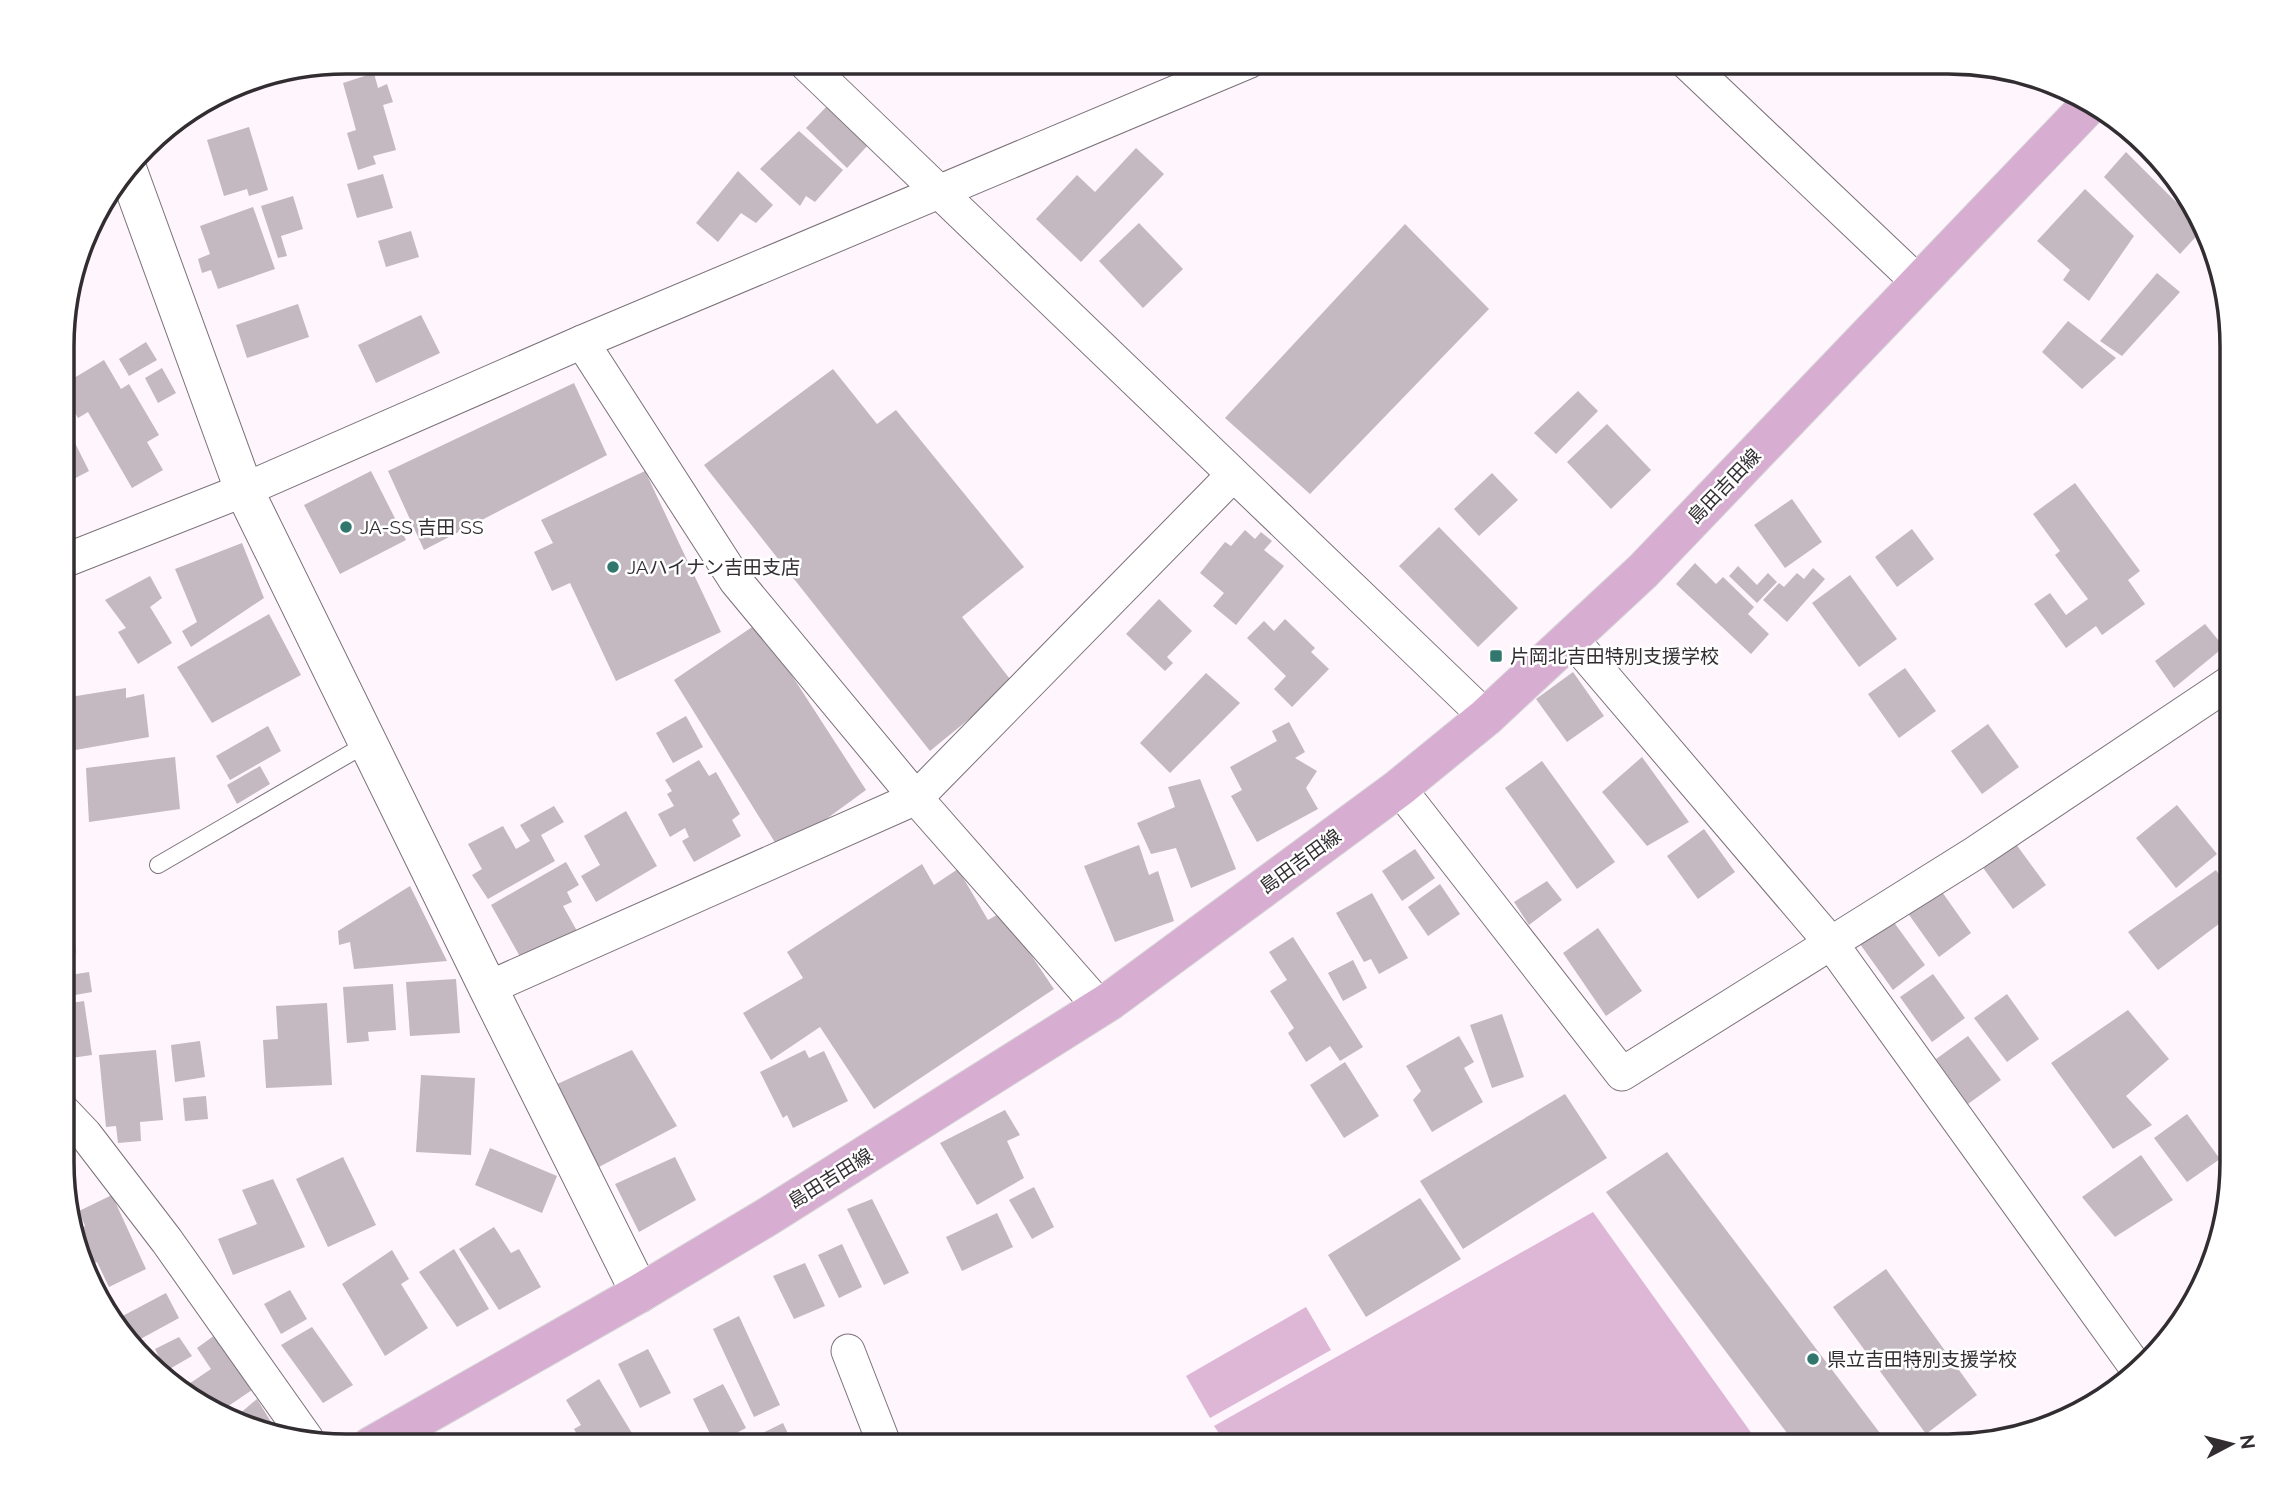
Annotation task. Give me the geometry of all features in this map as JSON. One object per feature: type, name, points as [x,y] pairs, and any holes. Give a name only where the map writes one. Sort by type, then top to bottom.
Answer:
[{"type":"main road","name":"島田吉田線","points":[[392,1434],[640,1293],[767,1217],[1100,1007],[1399,788],[1486,717],[1643,571],[2084,109]]},
{"type":"street","points":[[816,74],[1486,717]]},
{"type":"street","points":[[78,555],[244,490],[582,342],[1219,74]]},
{"type":"street","points":[[1699,74],[1919,283]]},
{"type":"street","points":[[126,186],[244,490],[640,1293]]},
{"type":"street","points":[[582,342],[736,581],[916,798],[1100,1007]]},
{"type":"street","points":[[488,988],[916,798],[1233,475]]},
{"type":"street","points":[[1571,638],[1831,943],[2132,1362]]},
{"type":"street","points":[[1399,788],[1622,1074],[1975,853],[2221,688]]},
{"type":"street","points":[[74,1122],[167,1241],[300,1429]]},
{"type":"street","points":[[848,1351],[880,1434]]},
{"type":"lane","points":[[158,865],[368,743]]},
{"type":"shaded area","points":[[1593,1212],[1752,1434],[1219,1434],[1214,1426]]},
{"type":"shaded area","points":[[1306,1307],[1331,1350],[1210,1418],[1186,1376]]},
{"type":"building","points":[[374,74],[378,88],[387,84],[393,102],[383,105],[396,150],[373,156],[376,164],[358,170],[347,133],[356,130],[343,83]]},
{"type":"building","points":[[828,105],[868,145],[847,168],[806,128]]},
{"type":"building","points":[[249,127],[268,190],[249,196],[247,189],[224,196],[207,140]]},
{"type":"building","points":[[799,131],[843,170],[815,202],[806,196],[800,206],[760,169]]},
{"type":"building","points":[[1136,148],[1164,174],[1081,262],[1036,219],[1077,175],[1095,192]]},
{"type":"building","points":[[2126,152],[2184,210],[2197,235],[2180,254],[2104,177]]},
{"type":"building","points":[[738,171],[773,205],[756,223],[741,213],[718,242],[696,223]]},
{"type":"building","points":[[383,174],[393,208],[357,218],[347,184]]},
{"type":"building","points":[[2085,189],[2134,236],[2089,301],[2063,280],[2070,270],[2037,241]]},
{"type":"building","points":[[293,196],[303,229],[281,236],[287,256],[278,258],[261,206]]},
{"type":"building","points":[[253,207],[275,269],[218,289],[211,270],[202,273],[198,259],[210,254],[200,226]]},
{"type":"building","points":[[1139,223],[1183,269],[1143,308],[1099,261]]},
{"type":"building","points":[[1405,224],[1489,309],[1310,494],[1225,418]]},
{"type":"building","points":[[411,231],[419,257],[386,267],[378,241]]},
{"type":"building","points":[[2157,273],[2180,292],[2122,356],[2100,341]]},
{"type":"building","points":[[298,304],[309,337],[247,358],[236,325]]},
{"type":"building","points":[[421,315],[440,353],[376,383],[358,345]]},
{"type":"building","points":[[2068,321],[2116,358],[2082,389],[2042,352]]},
{"type":"building","points":[[146,342],[157,360],[129,376],[119,359]]},
{"type":"building","points":[[104,360],[121,389],[129,384],[159,435],[147,442],[163,470],[132,488],[88,412],[78,418],[74,411],[74,378]]},
{"type":"building","points":[[162,368],[176,393],[158,403],[145,378]]},
{"type":"building","points":[[833,369],[877,424],[896,410],[1024,567],[962,617],[1013,683],[930,751],[704,465]]},
{"type":"building","points":[[574,383],[607,455],[424,550],[388,471]]},
{"type":"building","points":[[1578,391],[1598,411],[1556,454],[1534,433]]},
{"type":"building","points":[[1607,424],[1651,470],[1611,509],[1567,462]]},
{"type":"building","points":[[74,441],[89,471],[74,479]]},
{"type":"building","points":[[371,471],[406,540],[340,574],[304,505]]},
{"type":"building","points":[[645,471],[721,632],[616,681],[570,583],[552,591],[534,552],[553,543],[541,520]]},
{"type":"building","points":[[1492,473],[1518,500],[1479,536],[1454,509]]},
{"type":"building","points":[[2075,483],[2140,571],[2128,580],[2145,604],[2102,635],[2096,626],[2066,648],[2034,604],[2050,593],[2066,615],[2088,599],[2055,555],[2060,551],[2033,514]]},
{"type":"building","points":[[1792,499],[1822,542],[1785,568],[1754,525]]},
{"type":"building","points":[[1439,527],[1518,608],[1478,647],[1399,566]]},
{"type":"building","points":[[1912,529],[1934,559],[1897,587],[1875,557]]},
{"type":"building","points":[[1245,530],[1255,539],[1261,532],[1272,541],[1264,550],[1284,566],[1236,625],[1213,606],[1224,593],[1200,573],[1225,542],[1231,546]]},
{"type":"building","points":[[242,543],[264,598],[191,647],[182,631],[197,622],[175,569]]},
{"type":"building","points":[[1695,563],[1716,584],[1723,577],[1754,607],[1748,614],[1769,634],[1751,654],[1676,584]]},
{"type":"building","points":[[1738,566],[1757,585],[1768,573],[1777,582],[1757,603],[1729,576]]},
{"type":"building","points":[[1813,568],[1825,579],[1787,622],[1763,600],[1779,583],[1784,587],[1797,573],[1804,579]]},
{"type":"building","points":[[1850,575],[1897,639],[1859,667],[1812,603]]},
{"type":"building","points":[[150,576],[162,598],[150,607],[172,643],[138,664],[118,632],[126,628],[105,600]]},
{"type":"building","points":[[1159,599],[1192,631],[1167,657],[1173,663],[1165,671],[1126,634]]},
{"type":"building","points":[[269,614],[301,675],[212,723],[177,667]]},
{"type":"building","points":[[1285,619],[1315,648],[1311,652],[1329,669],[1292,707],[1274,689],[1286,676],[1247,638],[1264,621],[1274,631]]},
{"type":"building","points":[[758,623],[866,790],[781,852],[674,680]]},
{"type":"building","points":[[2205,624],[2221,643],[2221,649],[2174,688],[2155,661]]},
{"type":"building","points":[[1905,668],[1936,711],[1899,738],[1868,694]]},
{"type":"building","points":[[1573,672],[1604,716],[1567,742],[1536,699]]},
{"type":"building","points":[[1206,673],[1240,703],[1170,773],[1140,743]]},
{"type":"building","points":[[126,688],[126,698],[144,694],[149,737],[74,750],[74,696]]},
{"type":"building","points":[[686,716],[703,747],[673,763],[656,733]]},
{"type":"building","points":[[1289,722],[1305,752],[1295,758],[1317,771],[1306,788],[1318,809],[1257,842],[1231,796],[1242,790],[1230,767],[1277,741],[1272,731]]},
{"type":"building","points":[[1988,724],[2019,767],[1982,794],[1951,751]]},
{"type":"building","points":[[268,726],[281,751],[230,780],[216,756]]},
{"type":"building","points":[[175,757],[180,809],[89,822],[86,768]]},
{"type":"building","points":[[1642,757],[1689,822],[1647,846],[1602,792]]},
{"type":"building","points":[[699,760],[709,776],[716,772],[740,814],[732,820],[741,836],[694,862],[682,841],[689,837],[685,828],[670,837],[658,814],[674,806],[667,794],[672,791],[665,780]]},
{"type":"building","points":[[1542,761],[1615,862],[1577,889],[1505,788]]},
{"type":"building","points":[[260,766],[270,784],[237,804],[227,785]]},
{"type":"building","points":[[1200,779],[1236,869],[1191,888],[1176,848],[1151,854],[1137,823],[1175,807],[1168,787]]},
{"type":"building","points":[[2177,805],[2217,854],[2176,888],[2136,838]]},
{"type":"building","points":[[554,806],[564,822],[541,835],[555,861],[488,899],[472,875],[482,869],[468,844],[503,826],[516,849],[530,841],[520,825]]},
{"type":"building","points":[[626,811],[657,866],[596,902],[581,876],[600,865],[584,836]]},
{"type":"building","points":[[1704,829],[1735,872],[1698,899],[1667,856]]},
{"type":"building","points":[[2013,840],[2046,885],[2013,909],[1981,865]]},
{"type":"building","points":[[1139,845],[1149,875],[1158,871],[1174,921],[1115,942],[1084,866]]},
{"type":"building","points":[[1415,849],[1435,878],[1402,901],[1382,871]]},
{"type":"building","points":[[566,862],[579,885],[567,892],[572,902],[563,906],[581,938],[527,969],[491,905]]},
{"type":"building","points":[[922,864],[934,885],[958,869],[988,920],[1002,912],[1054,989],[874,1109],[820,1027],[771,1060],[743,1013],[803,978],[787,952]]},
{"type":"building","points":[[2216,870],[2221,878],[2221,922],[2158,970],[2128,932]]},
{"type":"building","points":[[1547,881],[1562,900],[1529,925],[1514,902]]},
{"type":"building","points":[[1440,884],[1460,914],[1428,936],[1408,907]]},
{"type":"building","points":[[410,886],[447,961],[354,969],[350,942],[339,945],[338,931]]},
{"type":"building","points":[[1940,889],[1971,933],[1939,957],[1907,912]]},
{"type":"building","points":[[1372,893],[1408,958],[1379,974],[1371,959],[1364,962],[1336,913]]},
{"type":"building","points":[[1893,921],[1925,965],[1893,990],[1860,944]]},
{"type":"building","points":[[1598,928],[1642,991],[1606,1016],[1563,953]]},
{"type":"building","points":[[1293,937],[1363,1047],[1340,1061],[1330,1046],[1306,1062],[1288,1033],[1294,1028],[1270,991],[1287,980],[1269,952]]},
{"type":"building","points":[[1353,960],[1367,988],[1343,1001],[1328,973]]},
{"type":"building","points":[[89,972],[92,992],[74,995],[74,974]]},
{"type":"building","points":[[1933,974],[1965,1018],[1932,1042],[1900,997]]},
{"type":"building","points":[[456,979],[460,1033],[410,1036],[406,982]]},
{"type":"building","points":[[393,984],[396,1030],[368,1032],[369,1041],[347,1043],[343,987]]},
{"type":"building","points":[[2007,994],[2039,1039],[2007,1062],[1974,1018]]},
{"type":"building","points":[[84,1001],[92,1055],[74,1058],[74,1002]]},
{"type":"building","points":[[327,1003],[332,1085],[266,1088],[263,1040],[278,1039],[276,1006]]},
{"type":"building","points":[[2128,1010],[2169,1059],[2126,1096],[2152,1125],[2113,1149],[2051,1063]]},
{"type":"building","points":[[1502,1014],[1524,1077],[1492,1088],[1470,1025]]},
{"type":"building","points":[[1459,1036],[1474,1062],[1464,1068],[1483,1102],[1432,1132],[1413,1100],[1421,1091],[1406,1066]]},
{"type":"building","points":[[1968,1036],[2001,1080],[1968,1104],[1936,1059]]},
{"type":"building","points":[[200,1041],[205,1077],[175,1082],[171,1045]]},
{"type":"building","points":[[156,1050],[163,1120],[140,1122],[141,1141],[118,1143],[116,1126],[106,1127],[99,1055]]},
{"type":"building","points":[[632,1050],[677,1126],[597,1168],[555,1085]]},
{"type":"building","points":[[805,1050],[809,1058],[824,1051],[848,1101],[793,1128],[787,1115],[783,1118],[760,1072]]},
{"type":"building","points":[[1345,1062],[1379,1116],[1344,1138],[1310,1085]]},
{"type":"building","points":[[421,1075],[475,1078],[471,1155],[416,1152]]},
{"type":"building","points":[[1565,1094],[1607,1158],[1463,1249],[1420,1181]]},
{"type":"building","points":[[206,1096],[208,1119],[185,1121],[183,1098]]},
{"type":"building","points":[[1005,1110],[1020,1135],[1007,1141],[1024,1178],[977,1205],[940,1143]]},
{"type":"building","points":[[2187,1114],[2220,1159],[2187,1182],[2154,1138]]},
{"type":"building","points":[[490,1148],[557,1176],[542,1213],[475,1185]]},
{"type":"building","points":[[1667,1152],[1881,1434],[1788,1434],[1606,1192]]},
{"type":"building","points":[[2141,1155],[2173,1200],[2115,1237],[2082,1197]]},
{"type":"building","points":[[343,1157],[376,1225],[328,1247],[296,1179]]},
{"type":"building","points":[[675,1157],[696,1200],[639,1232],[615,1184]]},
{"type":"building","points":[[273,1179],[305,1247],[233,1275],[218,1239],[257,1224],[242,1190]]},
{"type":"building","points":[[1034,1187],[1054,1227],[1032,1239],[1009,1200]]},
{"type":"building","points":[[112,1195],[146,1269],[109,1287],[97,1262],[93,1264],[79,1211]]},
{"type":"building","points":[[1420,1198],[1461,1259],[1366,1317],[1328,1255]]},
{"type":"building","points":[[872,1199],[909,1273],[884,1285],[847,1209]]},
{"type":"building","points":[[997,1213],[1013,1247],[962,1271],[946,1237]]},
{"type":"building","points":[[494,1227],[511,1253],[519,1249],[541,1287],[499,1310],[459,1249]]},
{"type":"building","points":[[842,1244],[862,1287],[839,1298],[818,1255]]},
{"type":"building","points":[[454,1249],[489,1309],[457,1327],[419,1272]]},
{"type":"building","points":[[392,1250],[409,1279],[401,1284],[428,1328],[385,1356],[342,1284]]},
{"type":"building","points":[[805,1263],[825,1306],[794,1319],[773,1276]]},
{"type":"building","points":[[1886,1269],[1977,1395],[1926,1434],[1833,1307]]},
{"type":"building","points":[[290,1290],[307,1319],[281,1334],[264,1304]]},
{"type":"building","points":[[166,1293],[179,1318],[140,1339],[122,1316]]},
{"type":"building","points":[[739,1316],[780,1405],[754,1417],[713,1329]]},
{"type":"building","points":[[312,1327],[353,1385],[323,1403],[281,1345]]},
{"type":"building","points":[[215,1335],[252,1390],[228,1406],[194,1388],[189,1384],[211,1369],[197,1348]]},
{"type":"building","points":[[179,1337],[192,1356],[170,1369],[161,1362],[155,1349]]},
{"type":"building","points":[[648,1349],[671,1393],[640,1408],[618,1364]]},
{"type":"building","points":[[599,1379],[633,1434],[577,1434],[574,1429],[581,1425],[566,1400]]},
{"type":"building","points":[[723,1384],[746,1428],[734,1434],[710,1434],[693,1399]]},
{"type":"building","points":[[257,1399],[272,1423],[258,1419],[241,1413]]},
{"type":"building","points":[[783,1423],[788,1434],[761,1434]]},
{"type":"place","name":"JA-SS 吉田 SS","points":[[346,527]]},
{"type":"place","name":"JAハイナン吉田支店","points":[[613,567]]},
{"type":"place","name":"片岡北吉田特別支援学校","points":[[1496,656]]},
{"type":"place","name":"県立吉田特別支援学校","points":[[1813,1359]]}]
